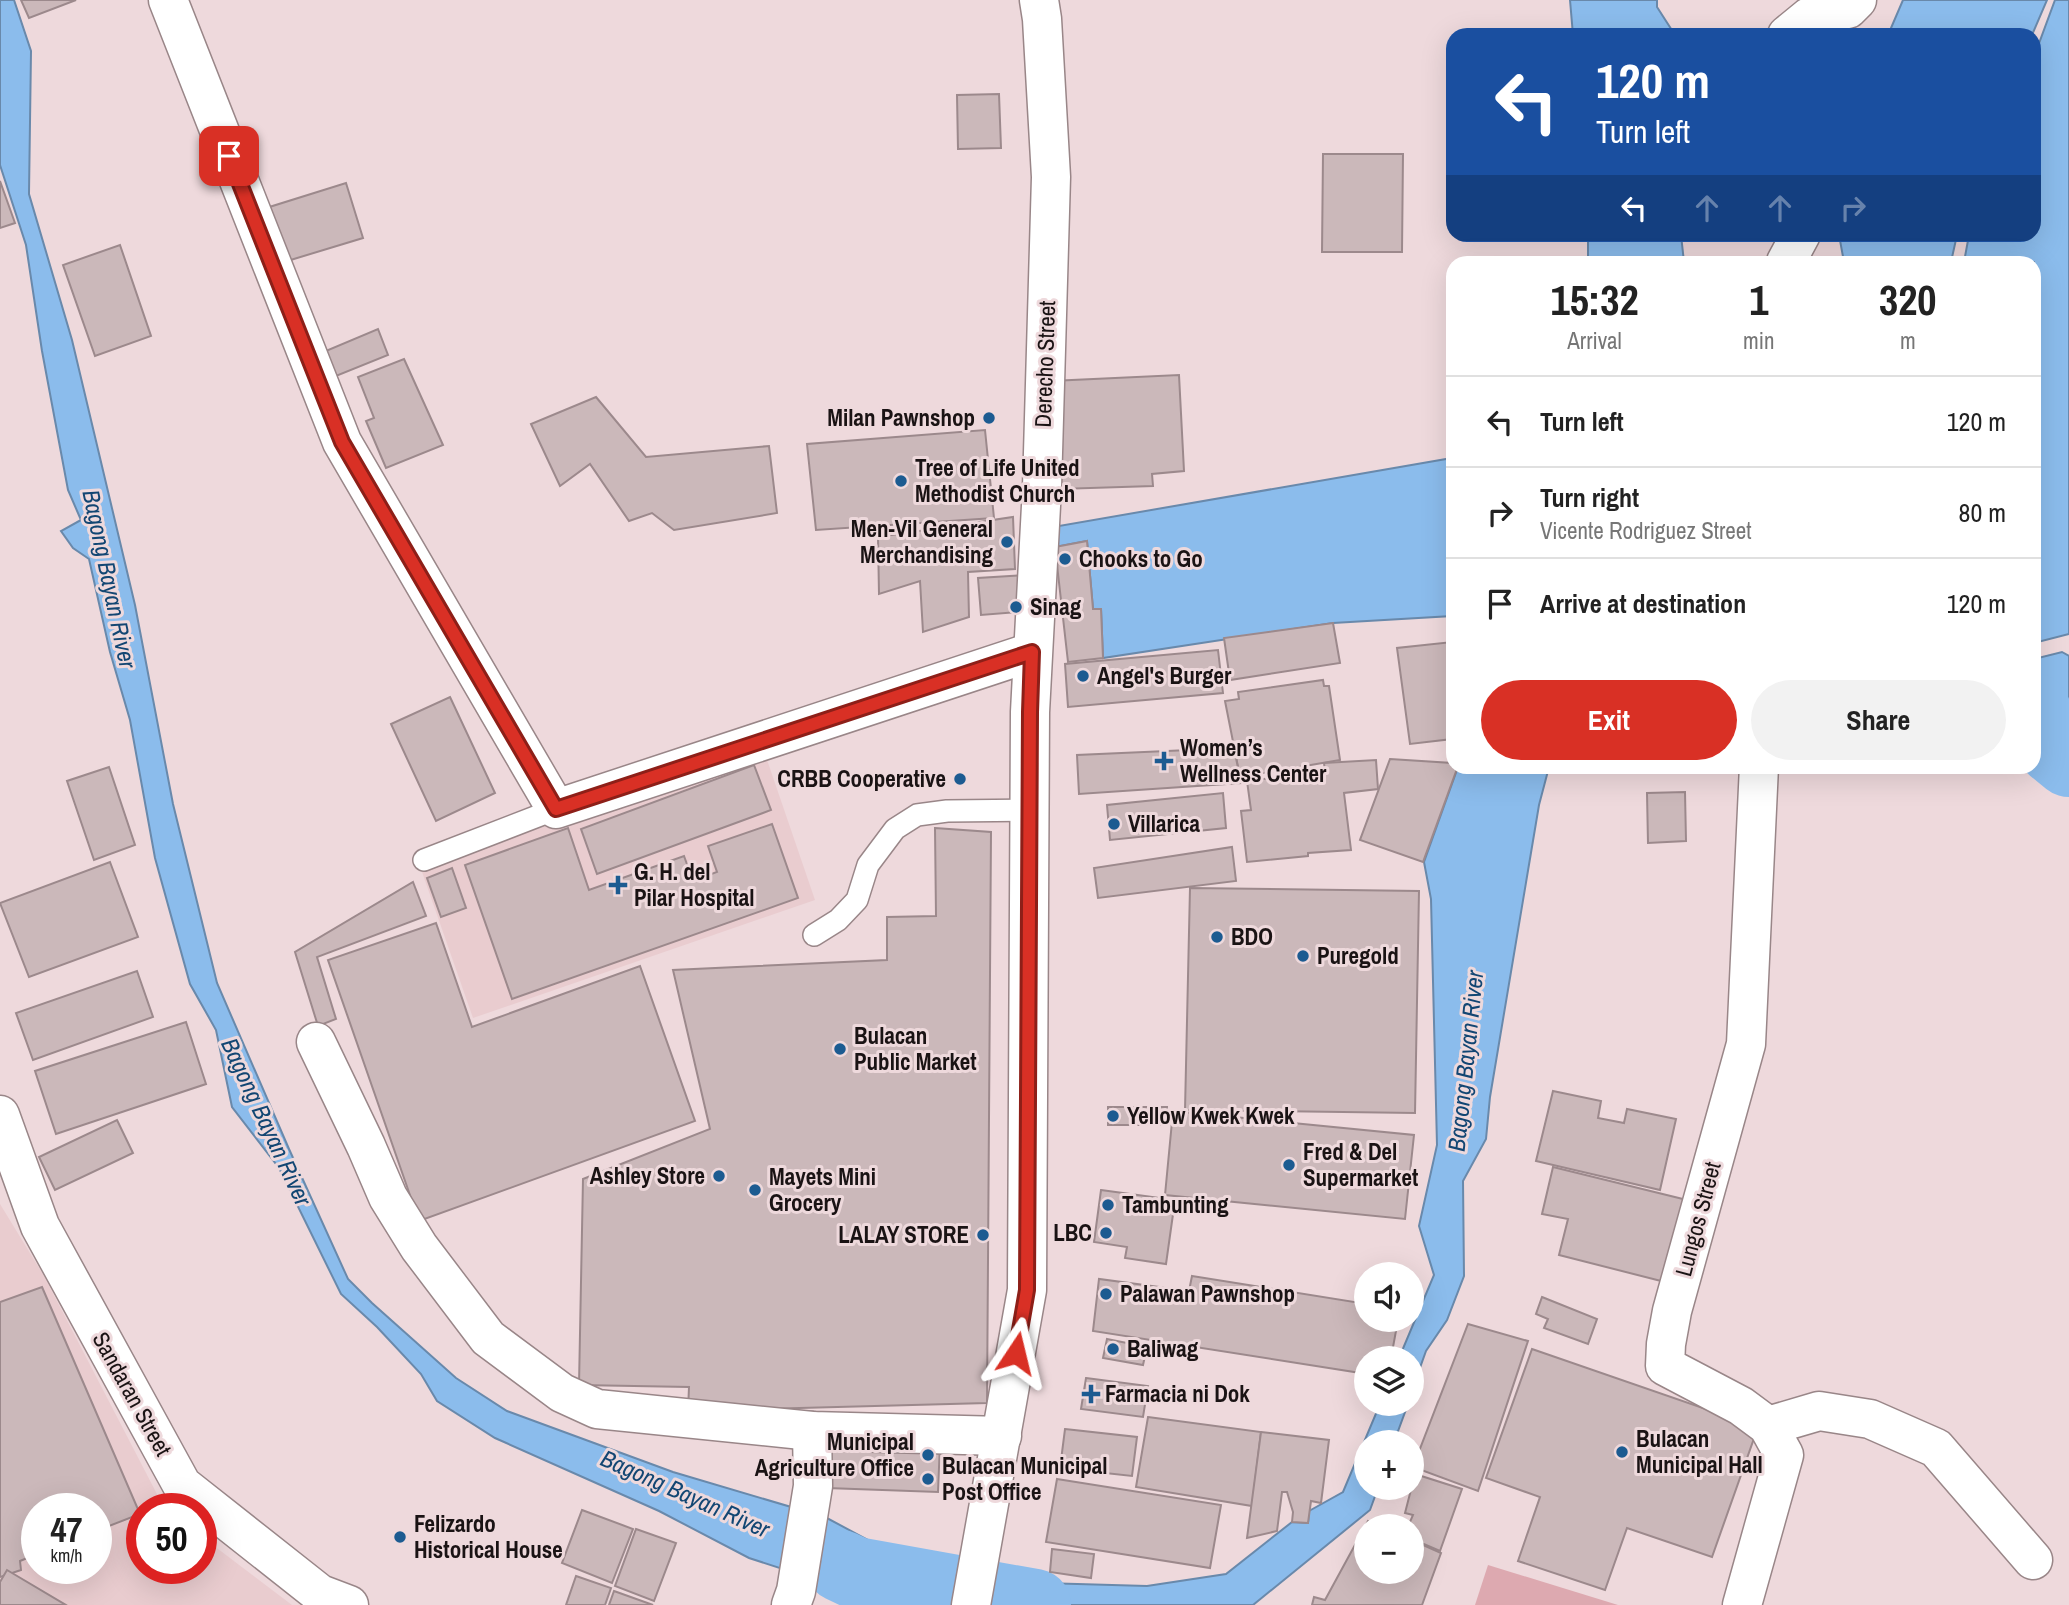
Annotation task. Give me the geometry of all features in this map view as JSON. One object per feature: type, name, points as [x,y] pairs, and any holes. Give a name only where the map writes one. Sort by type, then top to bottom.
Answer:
[{"type":"street","points":[[167,0],[342,442],[556,809],[1032,652]]},
{"type":"street","name":"Derecho Street","points":[[971,1605],[1027,1290],[1032,652],[1042,487],[1051,177],[1039,0]]},
{"type":"street","points":[[1796,28],[1809,17],[1848,9],[1857,0]]},
{"type":"street","name":"Lungos Street","points":[[1742,1605],[1784,1455],[1768,1426],[1741,1406],[1665,1366],[1672,1311],[1746,1044],[1759,774]]},
{"type":"street","points":[[316,1042],[388,1197],[419,1247],[488,1338],[562,1393],[597,1409],[812,1432],[1002,1436]]},
{"type":"street","name":"Sandaran Street","points":[[0,1117],[40,1226],[182,1485],[320,1594],[349,1605]]},
{"type":"street","points":[[1768,1426],[1819,1411],[1870,1419],[1936,1448],[2032,1560]]},
{"type":"street","points":[[793,1598],[813,1486],[812,1432]]},
{"type":"lane","points":[[424,860],[556,809]]},
{"type":"lane","points":[[814,935],[838,920],[857,900],[868,865],[895,829],[917,816],[947,811],[1029,810]]},
{"type":"shaded area","name":"G. H. del Pilar Hospital","points":[[764,751],[815,900],[473,1018],[421,869]]},
{"type":"shaded area","points":[[0,1204],[44,1276],[156,1493],[126,1493],[126,1584],[217,1584],[217,1548],[292,1605],[0,1605]]},
{"type":"shaded area","points":[[1488,1565],[1618,1605],[1475,1605]]},
{"type":"water","points":[[0,0],[14,0],[31,51],[29,194],[72,340],[135,605],[173,804],[217,983],[348,1279],[456,1378],[507,1411],[673,1472],[825,1517],[937,1577],[931,1605],[894,1605],[749,1558],[659,1511],[495,1438],[437,1401],[421,1374],[377,1327],[341,1294],[279,1168],[232,1107],[216,1030],[190,984],[155,858],[130,720],[110,652],[89,559],[73,548],[61,531],[81,520],[68,490],[42,351],[26,245],[0,165]]},
{"type":"water","points":[[1570,0],[1657,0],[1657,7],[1670,28],[1572,28]]},
{"type":"water","points":[[1903,0],[2047,0],[2035,28],[1891,28]]},
{"type":"water","points":[[2055,0],[2069,0],[2069,634],[2041,641],[2041,256],[1965,256],[1968,242],[2041,242],[2041,38]]},
{"type":"water","points":[[1588,242],[1682,242],[1683,256],[1588,256]]},
{"type":"water","points":[[1840,242],[1955,242],[1952,256],[1843,256]]},
{"type":"water","points":[[1446,459],[1446,616],[1333,623],[1103,658],[1101,609],[1093,609],[1087,541],[1055,547],[1053,527]]},
{"type":"water","points":[[2062,652],[2069,656],[2069,708],[2041,718],[2041,657]]},
{"type":"water","points":[[1455,774],[1547,774],[1539,805],[1490,1097],[1486,1139],[1463,1181],[1464,1276],[1447,1320],[1424,1357],[1424,1346],[1404,1346],[1410,1332],[1424,1332],[1424,1299],[1434,1275],[1419,1226],[1437,1145],[1431,899],[1424,862]]},
{"type":"water","points":[[1375,1416],[1404,1416],[1398,1430],[1369,1430]]},
{"type":"water","points":[[1354,1466],[1354,1500],[1374,1500],[1370,1510],[1365,1514],[1354,1514],[1354,1523],[1253,1605],[1005,1605],[1009,1582],[1147,1586],[1226,1574],[1292,1522],[1308,1523],[1309,1511],[1343,1492]]},
{"type":"building","points":[[21,0],[76,0],[29,18]]},
{"type":"building","points":[[999,94],[1001,148],[958,149],[957,95]]},
{"type":"building","points":[[1323,154],[1403,154],[1402,252],[1322,252]]},
{"type":"building","points":[[0,181],[15,223],[0,228]]},
{"type":"building","points":[[346,183],[363,238],[284,262],[263,209]]},
{"type":"building","points":[[120,245],[151,336],[95,356],[63,265]]},
{"type":"building","points":[[378,329],[388,355],[331,378],[321,353]]},
{"type":"building","points":[[404,359],[443,445],[386,468],[366,421],[374,418],[358,377]]},
{"type":"building","points":[[1179,375],[1184,471],[1152,474],[1153,486],[1059,489],[1051,381]]},
{"type":"building","points":[[596,397],[646,457],[769,446],[777,513],[674,530],[652,513],[629,521],[590,464],[560,486],[531,424]]},
{"type":"building","name":"Tree of Life United Methodist Church","points":[[985,430],[994,518],[816,530],[807,444]]},
{"type":"building","points":[[1013,517],[1015,569],[968,572],[969,617],[923,632],[920,581],[879,594],[878,537]]},
{"type":"building","points":[[1087,541],[1093,609],[1101,609],[1103,658],[1068,662],[1055,547]]},
{"type":"building","points":[[1027,575],[1029,611],[981,615],[978,578]]},
{"type":"building","points":[[1333,623],[1340,663],[1230,680],[1224,638]]},
{"type":"building","points":[[1446,643],[1446,740],[1410,744],[1397,648]]},
{"type":"building","points":[[1218,650],[1223,693],[1068,707],[1065,664]]},
{"type":"building","points":[[1323,680],[1324,686],[1329,686],[1340,760],[1240,777],[1225,701],[1239,699],[1238,692]]},
{"type":"building","points":[[450,697],[495,793],[436,821],[391,724]]},
{"type":"building","points":[[1234,748],[1241,783],[1079,794],[1077,755]]},
{"type":"building","points":[[1390,759],[1446,763],[1446,774],[1455,774],[1423,862],[1360,840]]},
{"type":"building","points":[[1376,760],[1378,789],[1344,793],[1351,850],[1247,862],[1241,811],[1251,810],[1247,781],[1325,772],[1324,763]]},
{"type":"building","points":[[754,765],[771,810],[597,874],[581,829]]},
{"type":"building","points":[[109,767],[135,845],[94,860],[67,781]]},
{"type":"building","points":[[1685,792],[1686,841],[1648,843],[1647,793]]},
{"type":"building","points":[[1223,793],[1226,828],[1110,840],[1107,805]]},
{"type":"building","points":[[772,824],[798,898],[512,999],[465,865],[568,828],[589,890],[684,856],[693,881],[717,872],[708,846]]},
{"type":"building","name":"Bulacan Public Market","points":[[935,828],[991,832],[987,1403],[688,1411],[689,1387],[579,1385],[583,1179],[710,1129],[673,970],[887,960],[887,917],[936,916]]},
{"type":"building","points":[[1232,847],[1236,881],[1098,898],[1094,868]]},
{"type":"building","points":[[110,862],[138,937],[29,977],[0,903]]},
{"type":"building","points":[[452,868],[466,908],[441,917],[427,878]]},
{"type":"building","points":[[413,882],[426,916],[317,957],[336,1019],[318,1026],[295,952]]},
{"type":"building","name":"Puregold","points":[[1190,888],[1419,891],[1415,1113],[1185,1110]]},
{"type":"building","points":[[436,923],[472,1027],[640,966],[695,1121],[419,1221],[328,960]]},
{"type":"building","points":[[137,971],[153,1017],[33,1060],[16,1013]]},
{"type":"building","points":[[186,1022],[206,1084],[56,1134],[35,1071]]},
{"type":"building","points":[[1553,1091],[1601,1101],[1598,1118],[1624,1123],[1627,1109],[1676,1119],[1660,1190],[1536,1161]]},
{"type":"building","points":[[1108,1107],[1167,1107],[1166,1125],[1108,1125]]},
{"type":"building","name":"Fred & Del Supermarket","points":[[1173,1111],[1414,1135],[1405,1219],[1165,1195]]},
{"type":"building","points":[[117,1120],[133,1153],[55,1190],[39,1157]]},
{"type":"building","points":[[1553,1167],[1687,1200],[1665,1282],[1559,1255],[1568,1219],[1542,1214]]},
{"type":"building","points":[[1101,1190],[1175,1200],[1166,1264],[1125,1258],[1127,1247],[1094,1242]]},
{"type":"building","points":[[1192,1276],[1354,1302],[1354,1332],[1396,1332],[1393,1346],[1354,1346],[1354,1372],[1093,1331],[1099,1279],[1189,1291]]},
{"type":"building","points":[[42,1287],[131,1493],[126,1493],[126,1519],[112,1525],[112,1493],[21,1493],[21,1570],[0,1577],[0,1302]]},
{"type":"building","points":[[1542,1297],[1597,1319],[1588,1344],[1544,1328],[1548,1319],[1536,1314]]},
{"type":"building","points":[[1468,1324],[1528,1341],[1478,1491],[1424,1471],[1424,1438]]},
{"type":"building","points":[[1107,1339],[1147,1347],[1143,1365],[1103,1358]]},
{"type":"building","name":"Bulacan Municipal Hall","points":[[1532,1349],[1758,1427],[1712,1557],[1627,1528],[1605,1590],[1518,1561],[1540,1497],[1486,1478]]},
{"type":"building","points":[[1086,1378],[1148,1386],[1143,1417],[1081,1409]]},
{"type":"building","points":[[1148,1417],[1261,1432],[1252,1506],[1136,1487]]},
{"type":"building","points":[[1065,1429],[1137,1437],[1132,1476],[1060,1468]]},
{"type":"building","points":[[1261,1432],[1329,1440],[1321,1503],[1311,1501],[1308,1523],[1292,1522],[1293,1512],[1287,1492],[1282,1492],[1277,1531],[1247,1538]]},
{"type":"building","points":[[829,1439],[940,1443],[938,1492],[827,1488]]},
{"type":"building","points":[[1424,1477],[1462,1489],[1440,1551],[1424,1544],[1424,1514],[1405,1513],[1408,1500],[1424,1500]]},
{"type":"building","points":[[1057,1479],[1221,1505],[1210,1568],[1046,1542]]},
{"type":"building","points":[[582,1510],[633,1529],[612,1583],[562,1563]]},
{"type":"building","points":[[636,1529],[676,1543],[654,1601],[615,1586]]},
{"type":"building","points":[[1424,1545],[1441,1553],[1422,1605],[1312,1605],[1314,1597],[1325,1600],[1354,1547],[1354,1584],[1424,1584]]},
{"type":"building","points":[[1052,1549],[1094,1554],[1091,1578],[1050,1572]]},
{"type":"building","points":[[7,1570],[21,1578],[21,1584],[31,1584],[66,1605],[0,1605],[0,1582]]},
{"type":"building","points":[[576,1576],[611,1588],[605,1605],[566,1605]]},
{"type":"building","points":[[614,1591],[653,1605],[609,1605]]},
{"type":"waterway","name":"Bagong Bayan River","points":[[2041,723],[2053,748],[2069,761]]},
{"type":"waterway","name":"Bagong Bayan River","points":[[841,1566],[856,1573],[1035,1605]]},
{"type":"place","name":"Milan Pawnshop","points":[[989,418]]},
{"type":"place","name":"Tree of Life United Methodist Church","points":[[901,481]]},
{"type":"place","name":"Men-Vil General Merchandising","points":[[1007,542]]},
{"type":"place","name":"Chooks to Go","points":[[1065,559]]},
{"type":"place","name":"Sinag","points":[[1016,607]]},
{"type":"place","name":"Angel's Burger","points":[[1083,676]]},
{"type":"place","name":"Women’s Wellness Center","points":[[1164,761]]},
{"type":"place","name":"CRBB Cooperative","points":[[960,779]]},
{"type":"place","name":"Villarica","points":[[1114,824]]},
{"type":"place","name":"G. H. del Pilar Hospital","points":[[618,885]]},
{"type":"place","name":"BDO","points":[[1217,937]]},
{"type":"place","name":"Puregold","points":[[1303,956]]},
{"type":"place","name":"Bulacan Public Market","points":[[840,1049]]},
{"type":"place","name":"Yellow Kwek Kwek","points":[[1113,1116]]},
{"type":"place","name":"Fred & Del Supermarket","points":[[1289,1165]]},
{"type":"place","name":"Ashley Store","points":[[719,1176]]},
{"type":"place","name":"Mayets Mini Grocery","points":[[755,1190]]},
{"type":"place","name":"Tambunting","points":[[1108,1205]]},
{"type":"place","name":"LBC","points":[[1106,1233]]},
{"type":"place","name":"LALAY STORE","points":[[983,1235]]},
{"type":"place","name":"Palawan Pawnshop","points":[[1106,1294]]},
{"type":"place","name":"Baliwag","points":[[1113,1349]]},
{"type":"place","name":"Farmacia ni Dok","points":[[1091,1394]]},
{"type":"place","name":"Bulacan Municipal Hall","points":[[1622,1452]]},
{"type":"place","name":"Municipal Agriculture Office","points":[[928,1455]]},
{"type":"place","name":"Bulacan Municipal Post Office","points":[[928,1479]]},
{"type":"place","name":"Felizardo Historical House","points":[[400,1537]]},
{"type":"route","points":[[229,156],[342,442],[556,809],[1032,652],[1027,1290],[1016,1353]]}]
